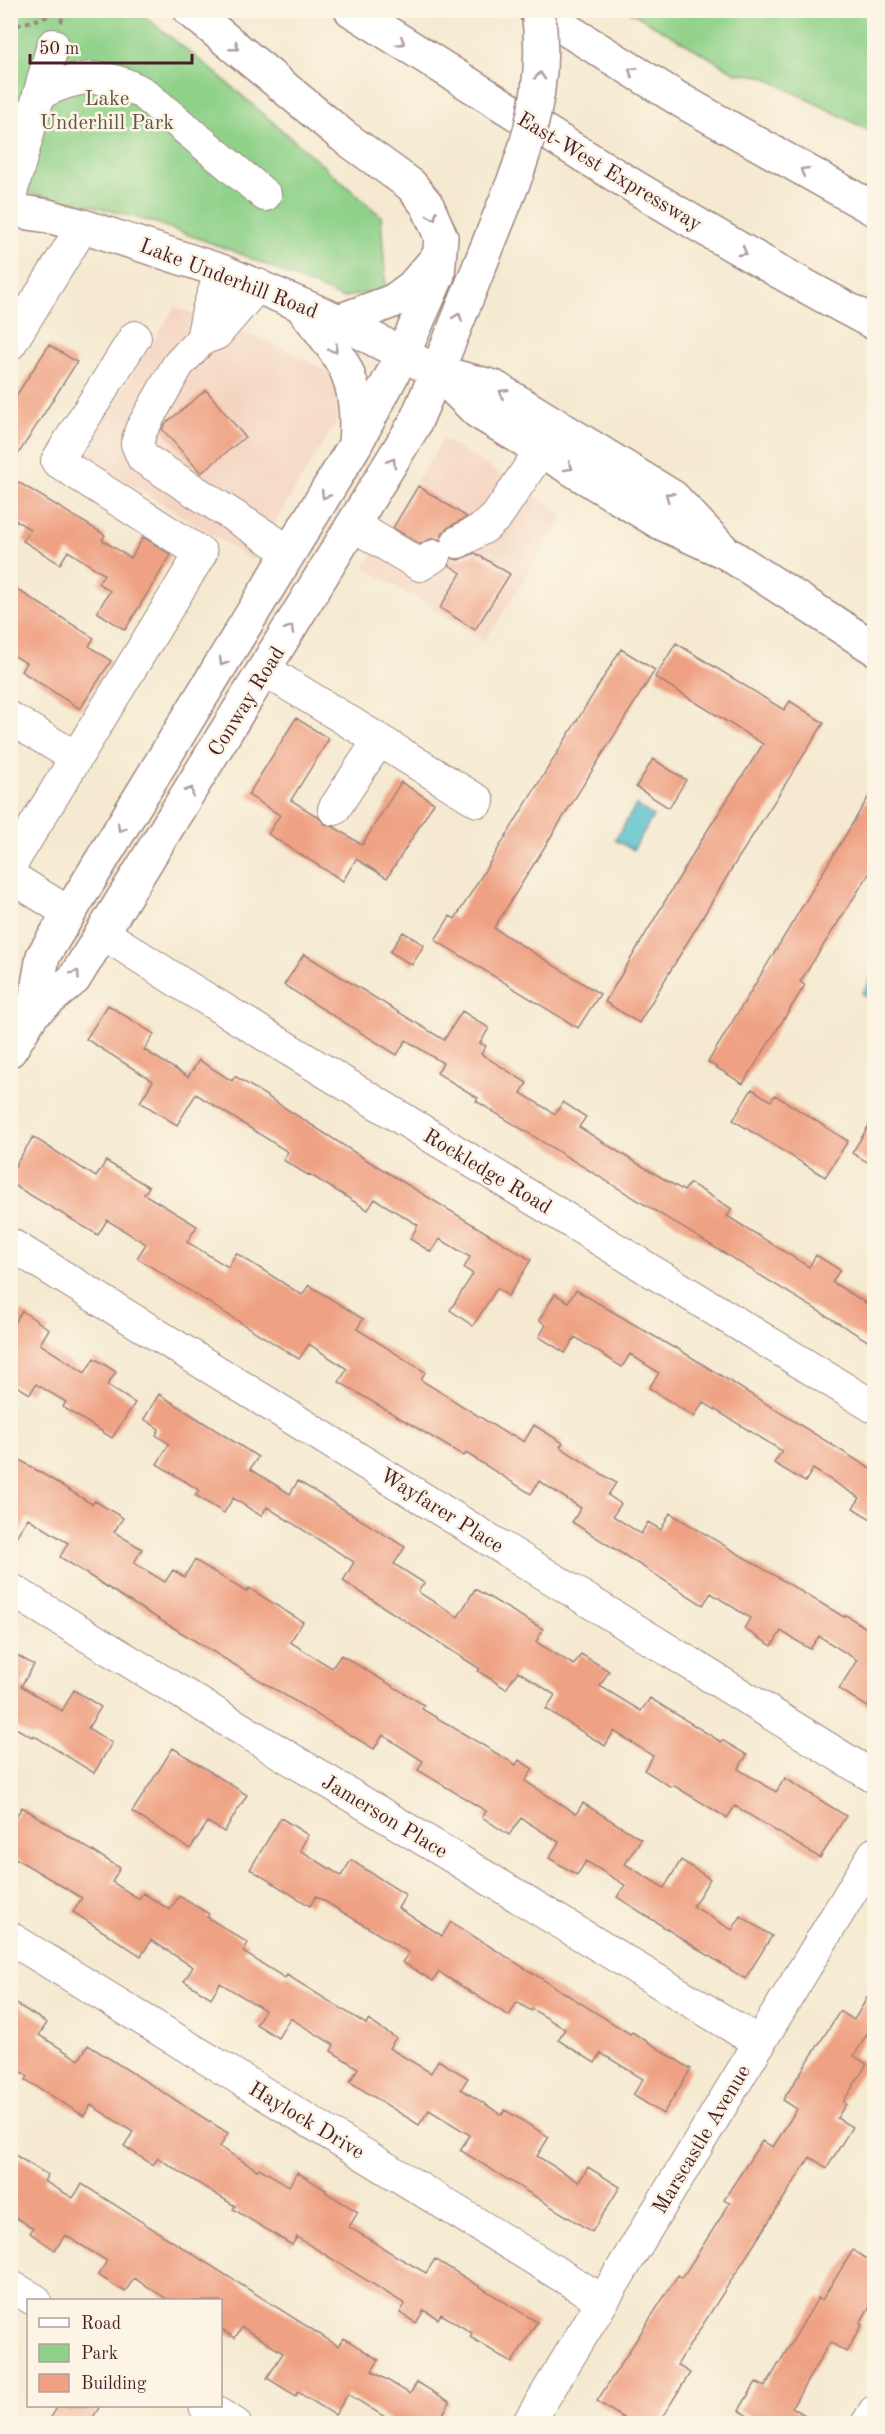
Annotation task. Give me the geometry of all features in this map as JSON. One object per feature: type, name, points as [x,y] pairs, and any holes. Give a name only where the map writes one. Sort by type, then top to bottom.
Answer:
[{"type":"main road","points":[[190,10],[343,136],[411,185],[427,205],[435,220],[441,237],[441,254],[412,287],[393,301],[339,321]]},
{"type":"main road","name":"East-West Expressway","points":[[351,10],[661,204],[798,283],[874,323]]},
{"type":"main road","points":[[536,10],[682,101],[874,210]]},
{"type":"main road","name":"Conway Road","points":[[10,1050],[33,1013],[74,979],[414,425],[517,173],[531,132],[537,105],[540,71],[536,10]]},
{"type":"main road","name":"Lake Underhill Road","points":[[10,210],[48,216],[221,271],[339,321],[437,372],[494,387],[673,497],[725,552]]},
{"type":"main road","name":"Conway Road","points":[[33,1013],[43,956],[355,445],[403,354],[438,275],[441,254]]},
{"type":"main road","points":[[298,303],[338,354],[350,377],[357,420],[355,445]]},
{"type":"main road","name":"Lake Underhill Road","points":[[437,372],[478,412],[659,522],[725,552],[874,648]]},
{"type":"street","points":[[10,197],[53,45]]},
{"type":"street","points":[[39,94],[53,87],[90,76],[124,83],[143,93],[265,195]]},
{"type":"street","points":[[10,344],[82,226]]},
{"type":"street","points":[[221,271],[202,339],[178,365],[141,430],[137,444],[143,458],[290,552]]},
{"type":"street","points":[[202,339],[216,334],[258,285]]},
{"type":"street","points":[[10,866],[201,553],[57,461],[135,337]]},
{"type":"street","points":[[353,525],[420,565],[485,527],[497,516],[541,450]]},
{"type":"street","points":[[265,670],[478,801]]},
{"type":"street","points":[[10,718],[75,757]]},
{"type":"street","points":[[334,809],[379,740]]},
{"type":"street","points":[[10,876],[69,913]]},
{"type":"street","name":"Rockledge Road","points":[[103,933],[182,984],[874,1407]]},
{"type":"street","name":"Wayfarer Place","points":[[10,1244],[874,1777]]},
{"type":"street","name":"Jamerson Place","points":[[10,1588],[759,2043]]},
{"type":"street","name":"Marscastle Avenue","points":[[537,2420],[603,2301],[874,1854]]},
{"type":"street","name":"Haylock Drive","points":[[10,1938],[603,2301]]},
{"type":"street","points":[[10,2286],[32,2299]]},
{"type":"street","points":[[208,2407],[235,2424]]},
{"type":"street","points":[[867,2424],[874,2412]]},
{"type":"path","points":[[10,30],[46,17],[56,10]]},
{"type":"shaded area","points":[[175,307],[269,342],[329,372],[336,393],[337,421],[252,560],[82,453]]},
{"type":"shaded area","points":[[443,439],[565,514],[485,641],[364,567]]},
{"type":"green space","name":"Lake Underhill Park","points":[[10,11],[137,11],[216,73],[381,216],[386,288],[342,298],[236,252],[156,223],[86,204],[11,190]]},
{"type":"green space","points":[[629,11],[874,11],[874,133],[762,76],[736,73]]},
{"type":"water","points":[[636,805],[653,816],[633,850],[615,840]]},
{"type":"water","points":[[874,973],[874,1001],[862,994]]},
{"type":"building","points":[[49,345],[77,362],[10,467],[10,405]]},
{"type":"building","points":[[206,390],[245,437],[201,473],[162,429],[166,423]]},
{"type":"building","points":[[10,477],[105,535],[102,540],[131,558],[143,537],[171,555],[125,630],[97,612],[110,591],[98,583],[104,574],[68,551],[60,564],[23,541],[30,529],[10,517]]},
{"type":"building","points":[[418,486],[467,517],[443,532],[441,540],[433,538],[420,544],[393,528]]},
{"type":"building","points":[[475,553],[510,574],[475,630],[440,608],[461,573],[449,565],[451,558],[458,560]]},
{"type":"building","points":[[10,585],[94,638],[89,646],[111,661],[80,709],[21,671],[26,663],[10,653]]},
{"type":"building","points":[[676,643],[784,710],[790,701],[824,723],[734,865],[639,1023],[605,1002],[702,839],[763,744],[655,677]]},
{"type":"building","points":[[621,649],[655,670],[494,928],[600,994],[578,1028],[435,940],[450,916],[455,919]]},
{"type":"building","points":[[296,718],[329,739],[291,800],[325,824],[334,827],[362,845],[401,782],[434,803],[387,878],[356,859],[343,881],[268,834],[280,815],[248,795]]},
{"type":"building","points":[[653,759],[686,780],[669,808],[636,787]]},
{"type":"building","points":[[874,788],[874,866],[800,982],[805,985],[743,1084],[708,1062]]},
{"type":"building","points":[[403,932],[424,945],[412,965],[390,952]]},
{"type":"building","points":[[304,954],[444,1040],[462,1011],[489,1028],[480,1043],[486,1046],[481,1054],[527,1083],[521,1093],[555,1114],[563,1102],[586,1117],[579,1127],[617,1151],[684,1191],[690,1183],[732,1209],[727,1216],[809,1267],[816,1255],[840,1270],[832,1282],[874,1308],[874,1345],[476,1101],[478,1098],[437,1073],[443,1063],[406,1040],[397,1055],[284,985]]},
{"type":"building","points":[[108,1005],[154,1034],[144,1050],[188,1077],[199,1060],[232,1081],[235,1076],[357,1154],[531,1260],[508,1296],[497,1288],[473,1326],[450,1310],[473,1274],[464,1268],[470,1257],[440,1239],[431,1252],[410,1239],[418,1225],[375,1199],[368,1210],[308,1175],[283,1160],[288,1152],[196,1094],[177,1125],[140,1102],[153,1081],[86,1039]]},
{"type":"building","points":[[752,1089],[771,1101],[775,1095],[848,1141],[825,1177],[733,1120]]},
{"type":"building","points":[[874,1117],[874,1166],[852,1153]]},
{"type":"building","points":[[33,1137],[96,1177],[106,1161],[149,1187],[144,1194],[197,1226],[187,1242],[228,1267],[236,1253],[302,1295],[309,1285],[363,1319],[357,1329],[425,1372],[421,1380],[510,1436],[511,1434],[524,1442],[534,1425],[563,1443],[560,1447],[616,1483],[608,1495],[621,1504],[613,1516],[641,1534],[648,1522],[661,1530],[670,1513],[874,1633],[874,1697],[868,1707],[839,1689],[857,1660],[819,1636],[810,1649],[781,1631],[772,1646],[744,1629],[750,1618],[711,1593],[703,1605],[572,1522],[581,1508],[539,1481],[531,1494],[466,1453],[464,1456],[339,1382],[347,1369],[309,1344],[299,1359],[137,1258],[146,1244],[107,1220],[98,1235],[10,1183],[10,1174]]},
{"type":"building","points":[[576,1290],[675,1347],[874,1471],[874,1521],[853,1508],[860,1498],[813,1469],[805,1482],[774,1463],[782,1451],[703,1402],[694,1417],[649,1388],[659,1373],[630,1354],[622,1367],[575,1337],[565,1353],[539,1337],[546,1325],[539,1320],[555,1294],[568,1302]]},
{"type":"building","points":[[22,1311],[49,1329],[40,1344],[85,1373],[94,1358],[116,1372],[107,1385],[135,1403],[112,1438],[63,1407],[66,1402],[36,1384],[30,1394],[10,1382],[10,1329]]},
{"type":"building","points":[[159,1394],[258,1457],[250,1469],[290,1494],[298,1481],[405,1547],[394,1564],[424,1583],[418,1592],[458,1617],[475,1589],[543,1629],[536,1642],[574,1665],[581,1654],[609,1671],[600,1686],[641,1711],[650,1698],[721,1742],[722,1740],[747,1755],[738,1769],[776,1792],[785,1778],[846,1816],[820,1858],[735,1806],[727,1818],[673,1785],[671,1787],[644,1770],[653,1756],[614,1731],[605,1746],[546,1709],[555,1695],[518,1671],[506,1689],[478,1671],[480,1669],[343,1581],[354,1562],[267,1507],[261,1516],[233,1498],[224,1513],[195,1495],[199,1490],[157,1464],[169,1444],[156,1435],[159,1429],[144,1419]]},
{"type":"building","points":[[10,1454],[92,1504],[95,1501],[123,1518],[114,1532],[142,1549],[134,1563],[165,1582],[173,1570],[184,1577],[195,1560],[246,1592],[249,1588],[303,1622],[290,1642],[332,1668],[341,1655],[424,1705],[422,1709],[516,1765],[519,1760],[533,1769],[525,1781],[576,1814],[583,1803],[641,1839],[625,1864],[664,1888],[681,1860],[710,1879],[693,1906],[732,1930],[741,1916],[772,1936],[745,1979],[617,1897],[625,1885],[586,1861],[577,1875],[549,1858],[559,1842],[521,1818],[509,1835],[482,1817],[486,1811],[418,1770],[423,1761],[383,1735],[374,1749],[60,1557],[68,1543],[28,1518],[10,1546]]},
{"type":"building","points":[[10,1651],[34,1665],[21,1686],[62,1711],[74,1690],[101,1707],[88,1728],[112,1743],[94,1773],[33,1735],[32,1737],[10,1725]]},
{"type":"building","points":[[173,1748],[247,1795],[224,1832],[208,1822],[190,1849],[132,1812]]},
{"type":"building","points":[[22,1807],[120,1868],[112,1882],[139,1899],[143,1893],[170,1910],[179,1896],[209,1914],[207,1917],[248,1943],[243,1952],[285,1978],[287,1975],[366,2024],[368,2020],[396,2038],[389,2048],[431,2073],[438,2060],[468,2078],[461,2089],[502,2115],[505,2110],[549,2137],[537,2156],[579,2182],[588,2167],[620,2187],[592,2232],[460,2150],[470,2135],[429,2110],[419,2125],[350,2082],[358,2068],[331,2051],[334,2045],[290,2018],[278,2038],[256,2024],[265,2010],[220,1983],[211,1998],[184,1981],[193,1967],[151,1940],[141,1956],[73,1912],[82,1898],[10,1855],[10,1826]]},
{"type":"building","points":[[281,1818],[308,1835],[300,1850],[341,1876],[351,1860],[406,1895],[398,1908],[442,1936],[451,1922],[630,2034],[632,2032],[691,2069],[663,2114],[633,2095],[643,2079],[601,2053],[595,2063],[558,2040],[565,2029],[532,2009],[531,2011],[517,2002],[509,2016],[439,1972],[433,1981],[402,1962],[409,1953],[369,1928],[316,1896],[310,1906],[250,1869]]},
{"type":"building","points":[[874,1986],[874,2022],[854,2056],[867,2064],[843,2102],[846,2104],[837,2118],[852,2127],[827,2168],[810,2157],[677,2365],[690,2373],[658,2424],[632,2424],[597,2401],[678,2275],[682,2278],[730,2203],[724,2199],[762,2141],[773,2147],[797,2109],[783,2100],[840,2011],[854,2020]]},
{"type":"building","points":[[10,2000],[47,2023],[39,2035],[79,2060],[88,2045],[228,2133],[220,2147],[257,2170],[259,2168],[289,2186],[297,2172],[326,2190],[325,2192],[358,2212],[349,2227],[396,2256],[426,2273],[435,2259],[537,2322],[512,2363],[470,2337],[472,2333],[441,2314],[438,2319],[424,2310],[416,2323],[400,2313],[405,2304],[297,2237],[292,2245],[233,2209],[235,2206],[158,2158],[153,2165],[124,2146],[133,2132],[91,2105],[84,2116],[26,2080],[28,2076],[10,2065]]},
{"type":"building","points":[[10,2152],[48,2175],[44,2181],[73,2198],[82,2184],[338,2346],[344,2338],[379,2360],[372,2371],[410,2394],[417,2382],[450,2402],[437,2424],[396,2424],[348,2394],[335,2415],[298,2392],[296,2396],[267,2378],[283,2353],[242,2327],[235,2338],[222,2330],[222,2299],[167,2299],[134,2278],[125,2292],[98,2275],[107,2261],[65,2235],[55,2250],[30,2233],[33,2228],[10,2214]]},
{"type":"building","points":[[853,2250],[874,2264],[874,2299],[846,2352],[830,2342],[792,2407],[819,2424],[760,2424],[739,2410],[756,2382],[765,2387],[818,2298],[822,2300]]},
{"type":"building","points":[[57,2407],[99,2407],[89,2424],[47,2424]]}]
